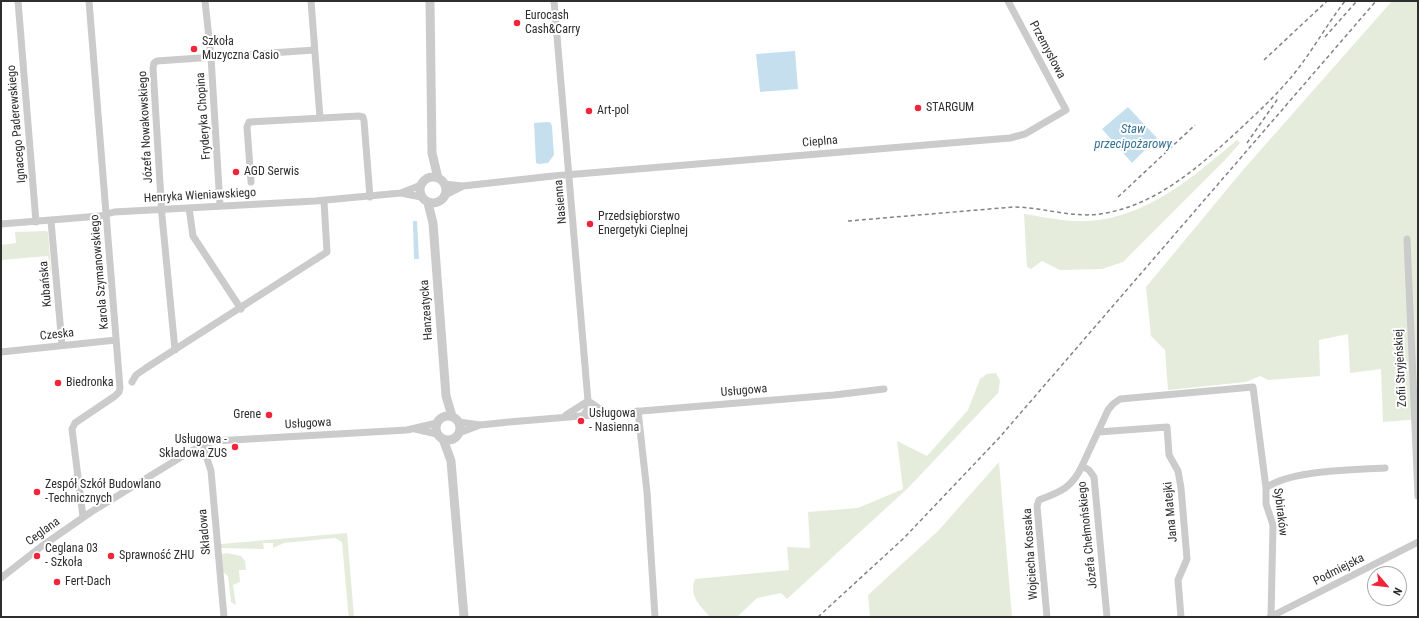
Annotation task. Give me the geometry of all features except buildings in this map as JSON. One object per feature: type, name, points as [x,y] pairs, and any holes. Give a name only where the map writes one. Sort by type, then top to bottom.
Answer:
[{"type":"street","name":"Ignacego Paderewskiego","points":[[18,1],[36,222]]},
{"type":"street","name":"Karola Szymanowskiego","points":[[83,518],[72,429],[75,423],[119,392],[116,337],[89,1]]},
{"type":"street","name":"Fryderyka Chopina","points":[[205,1],[211,57],[220,206]]},
{"type":"street","points":[[311,1],[320,118]]},
{"type":"street","points":[[430,1],[432,152],[424,182],[441,181],[463,186]]},
{"type":"street","name":"Nasienna","points":[[554,1],[588,401]]},
{"type":"street","name":"Przemysłowa","points":[[1008,1],[1066,110]]},
{"type":"street","name":"Józefa Nowakowskiego","points":[[175,350],[162,209],[153,68],[154,63],[157,61],[314,50]]},
{"type":"street","name":"Cieplna","points":[[569,174],[1010,138],[1025,134],[1066,110]]},
{"type":"street","points":[[251,182],[247,127],[249,122],[363,117],[370,197]]},
{"type":"street","points":[[432,152],[445,194]]},
{"type":"street","points":[[425,200],[438,202],[445,194],[463,186],[569,174]]},
{"type":"street","name":"Henryka Wieniawskiego","points":[[1,224],[52,221],[162,209],[324,201],[370,197],[401,193],[424,182]]},
{"type":"street","name":"Hanzeatycka","points":[[424,182],[425,200],[433,223],[446,396],[455,419],[457,436]]},
{"type":"street","name":"Henryka Wieniawskiego","points":[[401,193],[425,200]]},
{"type":"street","points":[[132,382],[136,375],[328,252],[324,201]]},
{"type":"street","name":"Hanzeatycka","points":[[433,223],[438,202]]},
{"type":"street","points":[[189,208],[193,236],[240,309]]},
{"type":"street","name":"Kubańska","points":[[52,221],[62,345]]},
{"type":"street","name":"Zofii Stryjeńskiej","points":[[1407,239],[1418,496]]},
{"type":"street","name":"Czeska","points":[[1,352],[116,337]]},
{"type":"street","name":"Józefa Chełmońskiego","points":[[1107,617],[1094,477],[1089,470],[1082,466],[1108,410],[1120,399],[1253,387]]},
{"type":"street","name":"Sybiraków","points":[[1253,387],[1266,488],[1266,504],[1273,525],[1271,617]]},
{"type":"street","name":"Usługowa","points":[[455,419],[480,425],[638,410],[834,395],[884,389]]},
{"type":"street","name":"Hanzeatycka","points":[[440,437],[439,420],[446,396]]},
{"type":"street","points":[[588,401],[606,413]]},
{"type":"street","points":[[583,416],[588,408],[588,401]]},
{"type":"street","name":"Usługowa","points":[[563,417],[588,401]]},
{"type":"street","points":[[638,410],[647,492],[655,617]]},
{"type":"street","points":[[439,420],[455,419]]},
{"type":"street","name":"Usługowa","points":[[203,446],[214,441],[223,440],[415,429],[439,420]]},
{"type":"street","name":"Usługowa","points":[[457,436],[480,425]]},
{"type":"street","name":"Jana Matejki","points":[[1098,432],[1167,427],[1169,455],[1178,471],[1181,488],[1187,559],[1178,580],[1181,617]]},
{"type":"street","name":"Usługowa","points":[[415,429],[440,437]]},
{"type":"street","points":[[440,437],[449,440],[457,436]]},
{"type":"street","points":[[457,436],[451,461],[464,617]]},
{"type":"street","points":[[440,437],[451,461]]},
{"type":"street","name":"Ceglana","points":[[1,578],[83,518],[192,451],[203,446]]},
{"type":"street","name":"Składowa","points":[[203,446],[211,471],[224,617]]},
{"type":"street","name":"Wojciecha Kossaka","points":[[1047,617],[1037,506],[1039,500],[1073,483],[1082,466]]},
{"type":"street","points":[[1266,488],[1275,482],[1313,474],[1385,468]]},
{"type":"street","name":"Podmiejska","points":[[1271,617],[1418,542]]},
{"type":"green space","points":[[1392,1],[1418,1],[1418,417],[1409,420],[1383,422],[1381,369],[1350,373],[1348,334],[1319,340],[1320,376],[1268,380],[1260,376],[1246,382],[1168,390],[1165,350],[1151,336],[1146,287],[1243,170]]},
{"type":"green space","points":[[1237,140],[1240,143],[1225,160],[1123,262],[1102,269],[1060,270],[1042,261],[1031,269],[1027,267],[1024,214],[1063,220],[1087,221],[1109,218],[1130,212],[1149,204],[1186,181]]},
{"type":"green space","points":[[15,232],[48,232],[51,271],[45,272],[44,267],[50,266],[48,256],[1,260],[1,245],[16,243]]},
{"type":"green space","points":[[996,373],[1000,381],[998,393],[908,488],[787,599],[781,593],[757,598],[737,617],[710,617],[699,604],[693,591],[695,579],[789,570],[787,547],[810,548],[808,512],[858,508],[903,489],[897,441],[927,456],[968,410],[980,379],[987,374]]},
{"type":"green space","points":[[999,462],[1012,617],[870,617],[868,595],[938,531]]},
{"type":"green space","points":[[347,533],[354,617],[349,617],[342,542],[335,538],[284,543],[273,548],[273,543],[263,543],[264,549],[221,548],[221,544]]},
{"type":"green space","points":[[227,553],[241,556],[245,561],[246,570],[239,570],[240,582],[233,585],[236,605],[231,602],[228,576],[223,572],[222,554]]},
{"type":"water","points":[[795,51],[798,89],[760,92],[756,54]]},
{"type":"water","name":"Staw przecipożarowy","points":[[1128,107],[1157,138],[1132,163],[1102,129]]},
{"type":"water","points":[[534,123],[551,123],[552,127],[554,155],[548,163],[539,164],[536,163]]},
{"type":"water","points":[[413,221],[417,221],[419,259],[414,259]]},
{"type":"railway","points":[[1264,60],[1327,1]]},
{"type":"railway","points":[[848,221],[1013,207],[1024,207],[1067,214],[1089,215],[1120,210],[1140,203],[1176,182],[1193,170],[1225,143],[1262,108],[1284,86],[1297,70],[1345,1]]},
{"type":"railway","points":[[1325,37],[1357,1]]},
{"type":"railway","points":[[818,617],[904,538],[999,438],[1376,1]]},
{"type":"railway","points":[[1247,143],[1279,97]]},
{"type":"railway","points":[[1118,197],[1195,125]]},
{"type":"place","name":"Eurocash Cash&Carry","points":[[517,23]]},
{"type":"place","name":"Szkoła Muzyczna Casio","points":[[194,49]]},
{"type":"place","name":"STARGUM","points":[[918,108]]},
{"type":"place","name":"Art-pol","points":[[589,111]]},
{"type":"place","name":"AGD Serwis","points":[[236,172]]},
{"type":"place","name":"Przedsiębiorstwo Energetyki Cieplnej","points":[[590,224]]},
{"type":"place","name":"Biedronka","points":[[58,383]]},
{"type":"place","name":"Grene","points":[[269,415]]},
{"type":"place","name":"Usługowa - Nasienna","points":[[581,421]]},
{"type":"place","name":"Usługowa - Składowa ZUS","points":[[235,447]]},
{"type":"place","name":"Zespół Szkół Budowlano -Technicznych","points":[[37,492]]},
{"type":"place","name":"Ceglana 03 - Szkoła","points":[[37,556]]},
{"type":"place","name":"Sprawność ZHU","points":[[111,556]]},
{"type":"place","name":"Fert-Dach","points":[[57,582]]}]
